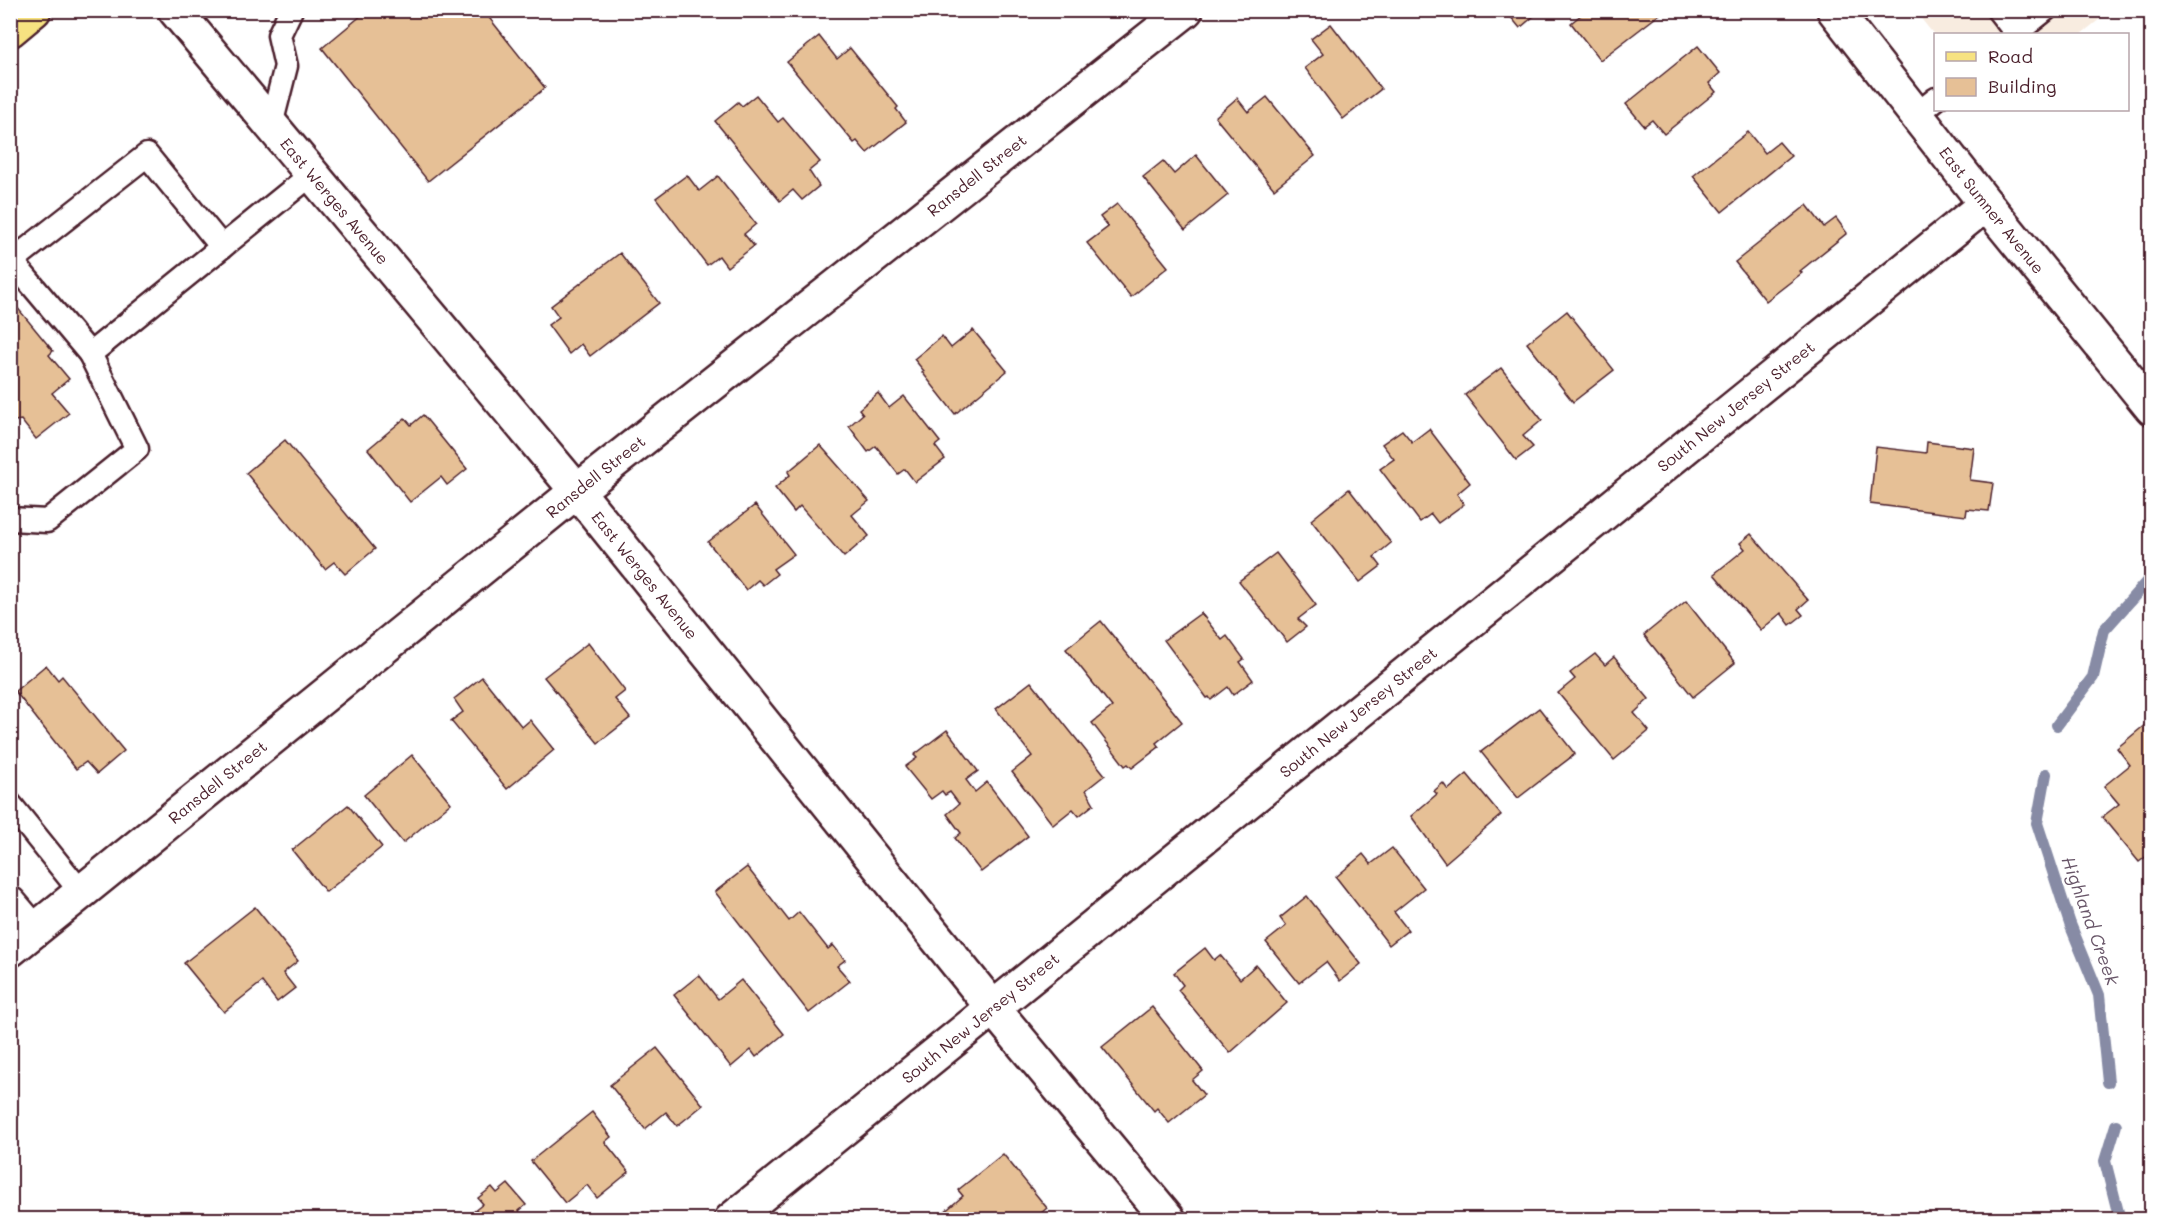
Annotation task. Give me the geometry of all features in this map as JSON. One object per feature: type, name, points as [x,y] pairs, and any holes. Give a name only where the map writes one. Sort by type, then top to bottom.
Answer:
[{"type":"main road","points":[[10,30],[34,10]]},
{"type":"street","name":"East Werges Avenue","points":[[175,10],[577,491],[993,1008],[1169,1220]]},
{"type":"street","name":"Ransdell Street","points":[[22,941],[577,491],[1186,10]]},
{"type":"street","name":"East Sumner Avenue","points":[[1834,10],[1926,107],[1986,204],[2151,408]]},
{"type":"street","name":"South New Jersey Street","points":[[730,1220],[1986,204]]},
{"type":"street","points":[[10,904],[22,941]]},
{"type":"lane","points":[[271,125],[286,66],[279,35],[291,10]]},
{"type":"lane","points":[[1998,10],[2015,33]]},
{"type":"lane","points":[[2017,33],[2045,10]]},
{"type":"lane","points":[[10,519],[47,521],[137,449],[90,354],[11,260],[147,155],[222,247]]},
{"type":"lane","points":[[90,354],[312,174]]},
{"type":"lane","points":[[10,804],[81,892]]},
{"type":"shaded area","points":[[1915,11],[2110,11],[2082,33],[1934,35]]},
{"type":"building","points":[[368,10],[483,10],[545,88],[428,181],[322,48]]},
{"type":"building","points":[[1505,10],[1541,10],[1520,28]]},
{"type":"building","points":[[1587,10],[1664,11],[1600,60],[1571,23]]},
{"type":"building","points":[[1331,24],[1381,89],[1343,119],[1305,68],[1323,54],[1311,39]]},
{"type":"building","points":[[819,36],[837,59],[850,48],[898,107],[896,109],[906,122],[867,153],[857,141],[854,143],[787,62]]},
{"type":"building","points":[[1698,46],[1720,73],[1709,83],[1716,92],[1664,134],[1652,120],[1644,126],[1626,104]]},
{"type":"building","points":[[756,95],[778,122],[783,118],[820,162],[809,171],[819,186],[802,200],[793,190],[780,201],[715,121],[738,102],[742,106]]},
{"type":"building","points":[[1267,97],[1315,156],[1274,189],[1215,117],[1237,98],[1248,112]]},
{"type":"building","points":[[1748,132],[1765,153],[1779,142],[1791,156],[1722,212],[1693,176]]},
{"type":"building","points":[[1196,155],[1228,195],[1185,230],[1143,177],[1163,161],[1174,174]]},
{"type":"building","points":[[687,175],[699,191],[718,176],[756,224],[744,234],[754,246],[727,267],[719,256],[707,265],[656,198]]},
{"type":"building","points":[[1117,204],[1168,267],[1131,297],[1087,243],[1108,227],[1100,217]]},
{"type":"building","points":[[1807,205],[1824,227],[1836,218],[1847,233],[1766,301],[1735,262]]},
{"type":"building","points":[[620,253],[659,303],[590,356],[581,344],[569,354],[548,325],[559,317],[551,306]]},
{"type":"building","points":[[10,305],[14,308],[16,306],[53,351],[49,355],[69,379],[52,393],[69,413],[36,439],[21,420],[15,421],[10,416]]},
{"type":"building","points":[[1567,311],[1614,370],[1573,402],[1527,343]]},
{"type":"building","points":[[973,330],[1007,371],[955,414],[914,359],[942,336],[951,348]]},
{"type":"building","points":[[1501,368],[1542,420],[1523,436],[1533,447],[1516,460],[1465,395]]},
{"type":"building","points":[[878,393],[889,408],[904,396],[940,442],[935,446],[945,459],[915,482],[905,469],[898,474],[876,446],[868,452],[849,426],[863,414],[859,409]]},
{"type":"building","points":[[423,415],[467,469],[447,485],[441,477],[410,502],[368,449],[405,418],[411,425]]},
{"type":"building","points":[[1429,429],[1470,483],[1457,494],[1464,504],[1438,523],[1431,514],[1420,522],[1380,469],[1394,459],[1382,444],[1402,430],[1412,442]]},
{"type":"building","points":[[285,440],[375,549],[345,574],[334,562],[325,569],[246,473]]},
{"type":"building","points":[[1927,442],[1974,448],[1970,480],[1993,483],[1989,511],[1967,509],[1966,516],[1870,504],[1876,447],[1926,453]]},
{"type":"building","points":[[820,445],[869,501],[852,515],[869,536],[844,557],[800,506],[794,512],[775,488],[790,475],[788,472]]},
{"type":"building","points":[[1349,489],[1391,543],[1374,557],[1381,566],[1360,582],[1311,520]]},
{"type":"building","points":[[755,505],[794,554],[773,569],[777,574],[763,585],[758,580],[746,590],[708,542]]},
{"type":"building","points":[[1751,534],[1808,600],[1798,609],[1803,615],[1790,625],[1781,613],[1761,630],[1714,574],[1745,549],[1740,543]]},
{"type":"building","points":[[1276,553],[1316,605],[1298,619],[1306,627],[1287,642],[1239,581]]},
{"type":"building","points":[[1686,601],[1735,663],[1693,697],[1644,635]]},
{"type":"building","points":[[1201,613],[1222,640],[1227,636],[1244,659],[1240,662],[1253,680],[1233,695],[1228,687],[1211,700],[1207,698],[1164,640]]},
{"type":"building","points":[[1101,621],[1182,722],[1156,743],[1159,747],[1132,768],[1128,764],[1125,766],[1092,723],[1112,707],[1066,649]]},
{"type":"building","points":[[588,643],[625,691],[615,699],[630,718],[598,743],[544,677]]},
{"type":"building","points":[[1595,654],[1605,665],[1614,657],[1649,699],[1634,713],[1649,731],[1614,760],[1558,693],[1575,679],[1570,673]]},
{"type":"building","points":[[46,665],[58,680],[62,676],[124,751],[97,774],[86,762],[76,769],[15,691]]},
{"type":"building","points":[[482,677],[522,727],[530,720],[554,750],[507,789],[451,721],[463,712],[454,699]]},
{"type":"building","points":[[1031,682],[1105,775],[1086,790],[1094,804],[1079,816],[1073,809],[1053,825],[1012,772],[1032,756],[996,709]]},
{"type":"building","points":[[1539,708],[1575,754],[1518,798],[1481,752]]},
{"type":"building","points":[[2152,719],[2152,852],[2139,862],[2102,817],[2119,804],[2104,786],[2130,765],[2117,748]]},
{"type":"building","points":[[947,730],[978,771],[966,780],[975,792],[987,782],[1028,836],[981,872],[955,838],[961,833],[947,814],[959,804],[950,792],[945,795],[942,791],[931,799],[905,767],[917,758],[914,755]]},
{"type":"building","points":[[412,755],[451,803],[403,843],[364,795]]},
{"type":"building","points":[[1467,774],[1501,815],[1445,863],[1411,816],[1437,794],[1434,791],[1443,783],[1448,790]]},
{"type":"building","points":[[348,805],[382,847],[326,892],[292,850]]},
{"type":"building","points":[[1392,848],[1424,888],[1394,912],[1408,930],[1389,945],[1336,877],[1363,854],[1371,864]]},
{"type":"building","points":[[747,867],[789,921],[799,912],[828,949],[833,945],[845,960],[837,966],[850,981],[809,1013],[715,892]]},
{"type":"building","points":[[1307,896],[1361,964],[1340,981],[1326,962],[1299,983],[1266,942],[1286,926],[1280,918]]},
{"type":"building","points":[[255,907],[298,961],[283,973],[295,988],[277,1002],[262,982],[224,1012],[184,963]]},
{"type":"building","points":[[1205,948],[1214,960],[1220,955],[1240,979],[1256,965],[1287,1003],[1230,1053],[1178,990],[1183,985],[1174,973]]},
{"type":"building","points":[[699,975],[718,999],[741,980],[784,1034],[756,1057],[751,1050],[731,1067],[674,995]]},
{"type":"building","points":[[1152,1007],[1203,1071],[1192,1080],[1204,1095],[1169,1123],[1157,1108],[1154,1111],[1102,1047]]},
{"type":"building","points":[[657,1048],[703,1105],[677,1126],[666,1112],[645,1129],[610,1085]]},
{"type":"building","points":[[592,1112],[611,1137],[605,1142],[629,1172],[597,1198],[587,1185],[565,1203],[531,1161]]},
{"type":"building","points":[[1003,1154],[1047,1208],[1033,1220],[935,1220],[963,1196],[958,1190]]},
{"type":"building","points":[[508,1184],[526,1205],[519,1211],[525,1220],[463,1220],[483,1204],[478,1198],[492,1187],[497,1193]]},
{"type":"waterway","name":"Highland Creek","points":[[2057,725],[2093,677],[2104,630],[2152,576]]},
{"type":"waterway","name":"Highland Creek","points":[[2046,774],[2037,823],[2070,924],[2099,995],[2108,1082]]},
{"type":"waterway","name":"Highland Creek","points":[[2116,1125],[2105,1161],[2120,1220]]}]
